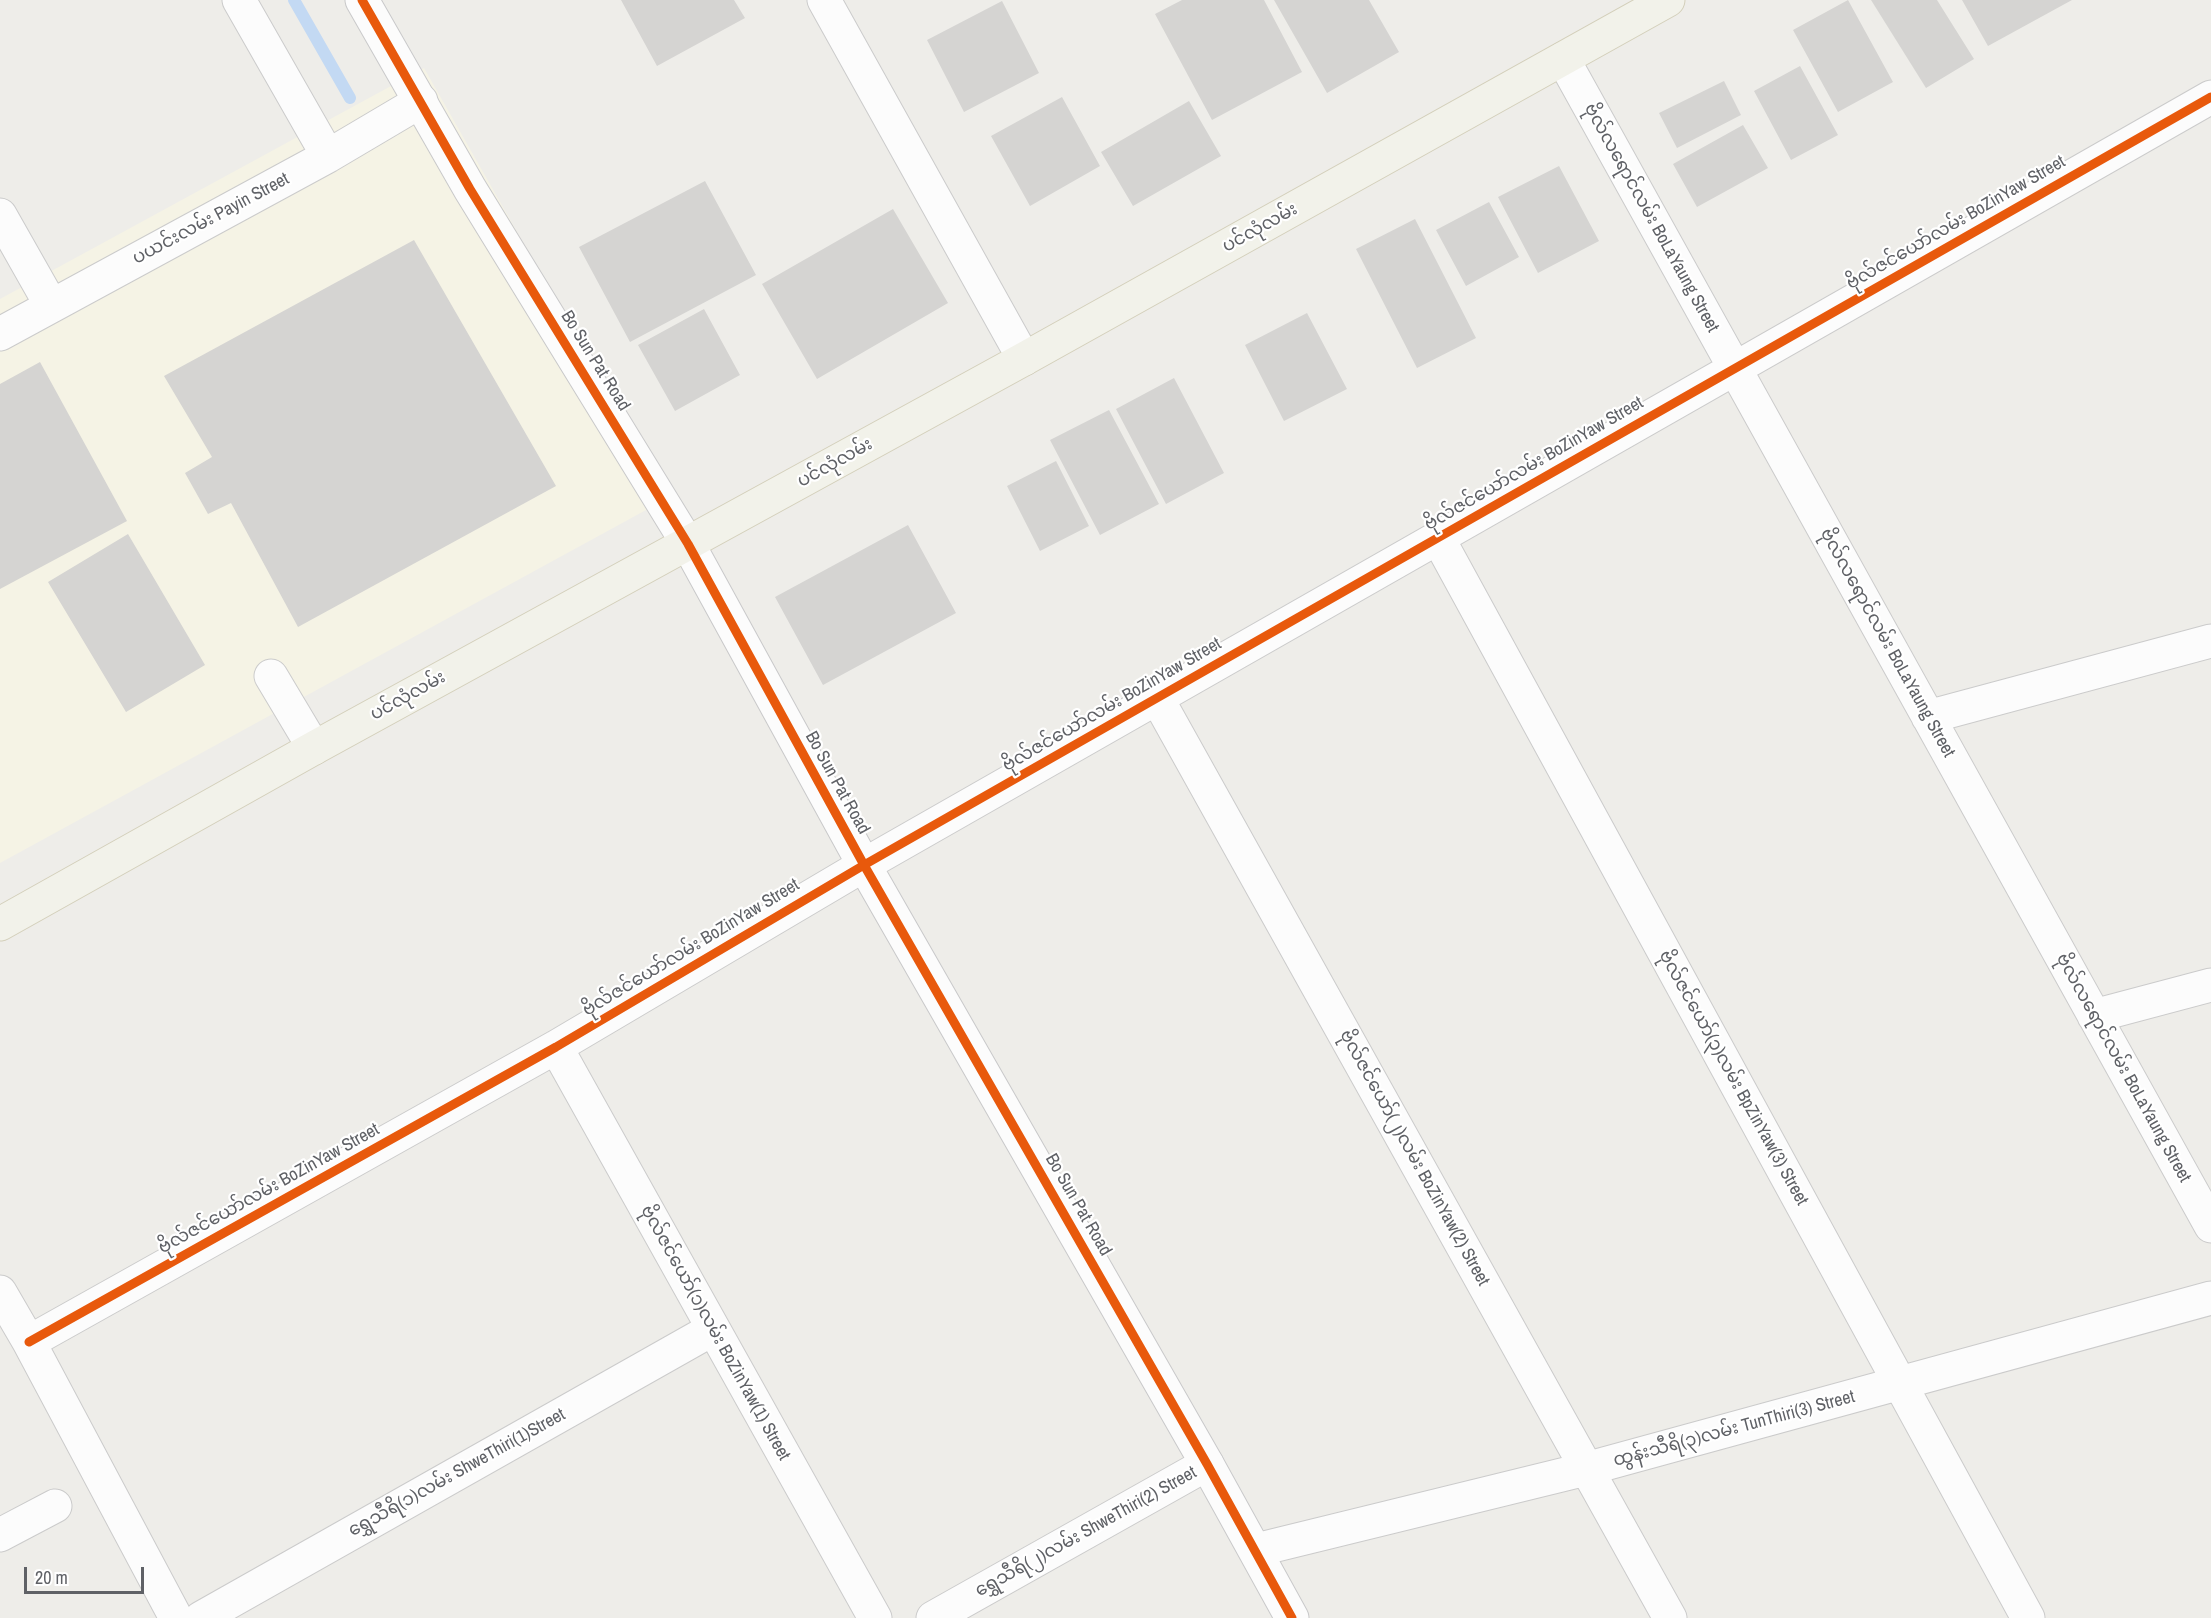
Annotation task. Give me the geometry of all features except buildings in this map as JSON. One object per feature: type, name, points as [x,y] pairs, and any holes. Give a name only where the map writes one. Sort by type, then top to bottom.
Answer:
[{"type":"main road","name":"ပင်လုံလမ်း","points":[[0,924],[314,748],[1024,359],[1668,0]]},
{"type":"street","points":[[239,0],[328,156]]},
{"type":"street","name":"Bo Sun Pat Road","points":[[362,0],[470,189],[688,544],[864,865],[1208,1464],[1292,1618]]},
{"type":"street","points":[[824,0],[1024,359]]},
{"type":"street","name":"ဗိုလ်လရောင်လမ်း BoLaYaung Street","points":[[1563,59],[2211,1226]]},
{"type":"street","name":"ဗိုလ်ဇင်ယော်လမ်း BoZinYaw Street","points":[[29,1342],[556,1047],[864,865],[2211,97]]},
{"type":"street","name":"ပယင်းလမ်း Payin Street","points":[[0,334],[328,156],[421,101]]},
{"type":"street","points":[[0,215],[51,305]]},
{"type":"street","name":"ဗိုလ်ဇင်ယော်(၃)လမ်း BpZinYaw(3) Street","points":[[1438,538],[2028,1618]]},
{"type":"street","points":[[1928,717],[2211,641]]},
{"type":"street","points":[[271,676],[314,748]]},
{"type":"street","name":"ဗိုလ်ဇင်ယော်(၂)လမ်း BoZinYaw(2) Street","points":[[1157,698],[1670,1618]]},
{"type":"street","points":[[2094,1016],[2211,985]]},
{"type":"street","name":"ဗိုလ်ဇင်ယော်(၁)လမ်း BoZinYaw(1) Street","points":[[556,1047],[875,1618]]},
{"type":"street","points":[[0,1292],[176,1618]]},
{"type":"street","name":"ထွန်းသီရိ(၃)လမ်း TunThiri(3) Street","points":[[1256,1550],[1586,1468],[2211,1298]]},
{"type":"street","name":"ရွှေသီရိ(၁)လမ်း ShweThiri(1)Street","points":[[201,1618],[713,1329]]},
{"type":"street","name":"ရွှေသီရိ(၂)လမ်း ShweThiri(2) Street","points":[[933,1618],[1208,1464]]},
{"type":"street","points":[[0,1535],[55,1506]]},
{"type":"shaded area","points":[[424,68],[668,498],[0,863],[0,299]]},
{"type":"waterway","points":[[294,0],[350,98]]},
{"type":"cycle path","points":[[362,0],[470,189],[688,544],[864,865],[1207,1464],[1292,1618]]},
{"type":"cycle path","points":[[29,1342],[556,1047],[864,865],[2211,97]]}]
